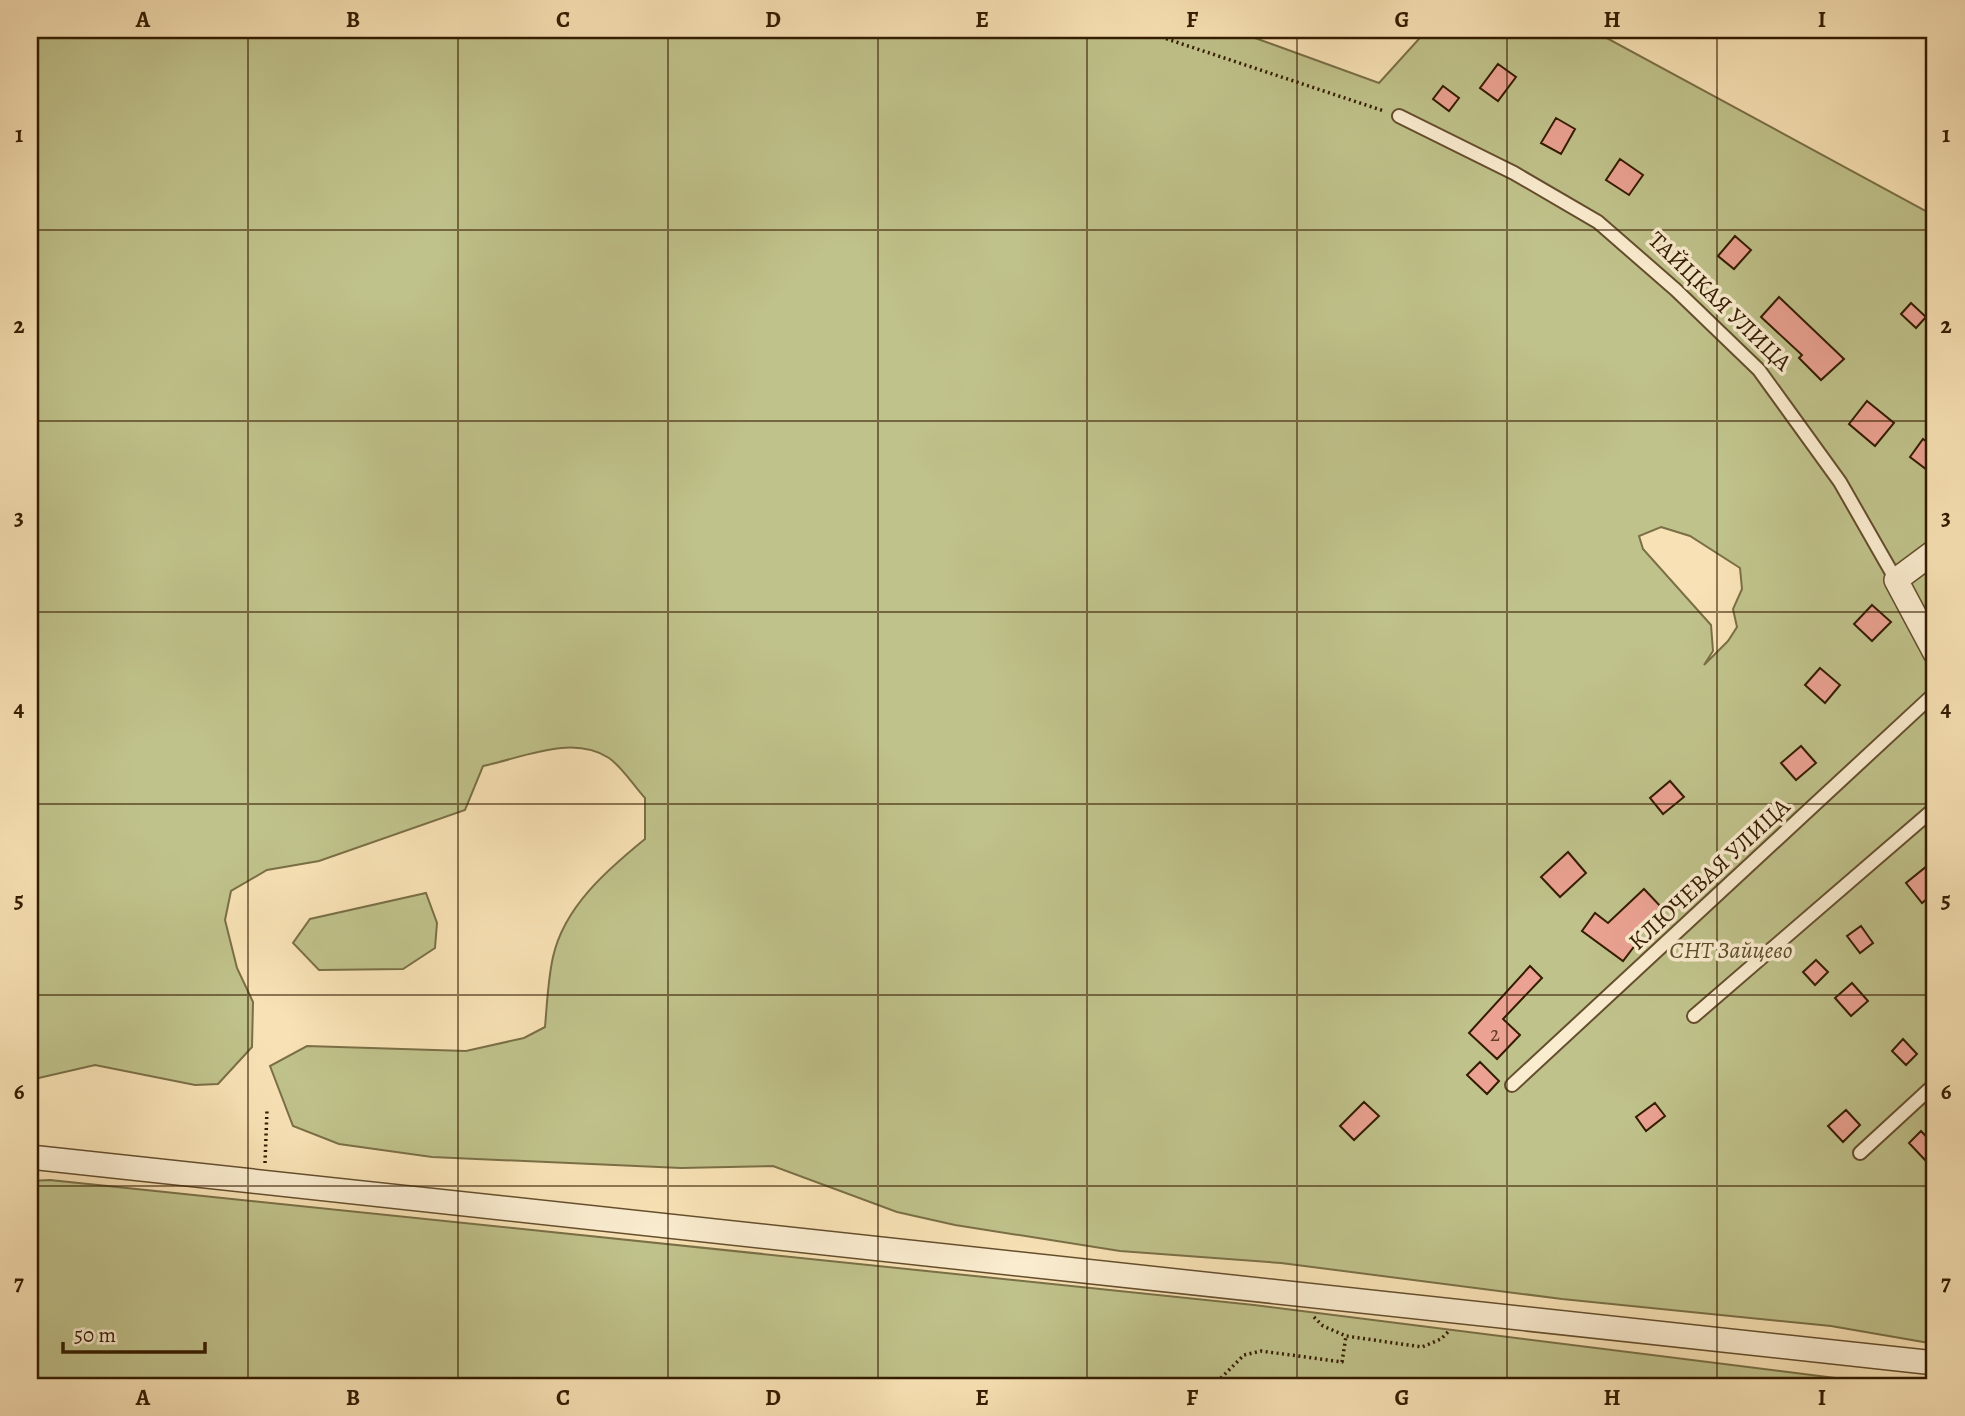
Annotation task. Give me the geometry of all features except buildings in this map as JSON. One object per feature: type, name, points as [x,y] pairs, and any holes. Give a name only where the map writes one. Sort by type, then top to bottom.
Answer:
[{"type":"street","points":[[1896,580],[1935,551]]},
{"type":"street","name":"ТАЙЦКАЯ УЛИЦА","points":[[1896,580],[1935,653]]},
{"type":"street","points":[[30,1157],[1935,1363]]},
{"type":"lane","name":"ТАЙЦКАЯ УЛИЦА","points":[[1399,116],[1514,173],[1598,222],[1676,290],[1759,370],[1840,482],[1896,580]]},
{"type":"lane","name":"КЛЮЧЕВАЯ УЛИЦА","points":[[1511,1085],[1935,693]]},
{"type":"lane","points":[[1694,1016],[1935,808]]},
{"type":"lane","points":[[1860,1153],[1935,1084]]},
{"type":"path","points":[[1140,30],[1399,116]]},
{"type":"path","points":[[265,1182],[267,1110]]},
{"type":"path","points":[[1316,1296],[1314,1317],[1323,1326],[1346,1336],[1422,1347],[1441,1339],[1456,1322],[1458,1311]]},
{"type":"path","points":[[1213,1386],[1244,1355],[1262,1351],[1342,1362],[1346,1336]]},
{"type":"green space","name":"СНТ Зайцево","points":[[30,30],[1233,30],[1379,83],[1427,30],[1592,30],[1935,216],[1935,1344],[1831,1326],[1562,1299],[1281,1263],[1120,1251],[955,1225],[897,1212],[773,1166],[681,1168],[432,1157],[339,1144],[293,1126],[270,1066],[307,1046],[466,1051],[524,1038],[545,1027],[553,957],[567,922],[602,877],[645,839],[645,798],[609,758],[595,751],[579,748],[547,750],[483,766],[465,810],[319,861],[267,870],[231,891],[225,920],[237,968],[253,1002],[252,1047],[218,1084],[195,1085],[95,1065],[30,1080]],"holes":[[[1661,527],[1690,536],[1740,568],[1742,589],[1733,609],[1737,627],[1728,641],[1704,665],[1713,651],[1711,625],[1643,549],[1639,536]]]},
{"type":"green space","points":[[426,893],[437,923],[435,948],[403,969],[319,970],[293,943],[310,919]]},
{"type":"green space","points":[[50,1180],[1254,1305],[1899,1386],[1319,1386],[1283,1380],[1255,1383],[1252,1386],[30,1386],[30,1181]]},
{"type":"shaded area","points":[[1283,1380],[1319,1386],[1252,1386],[1255,1383]]}]
